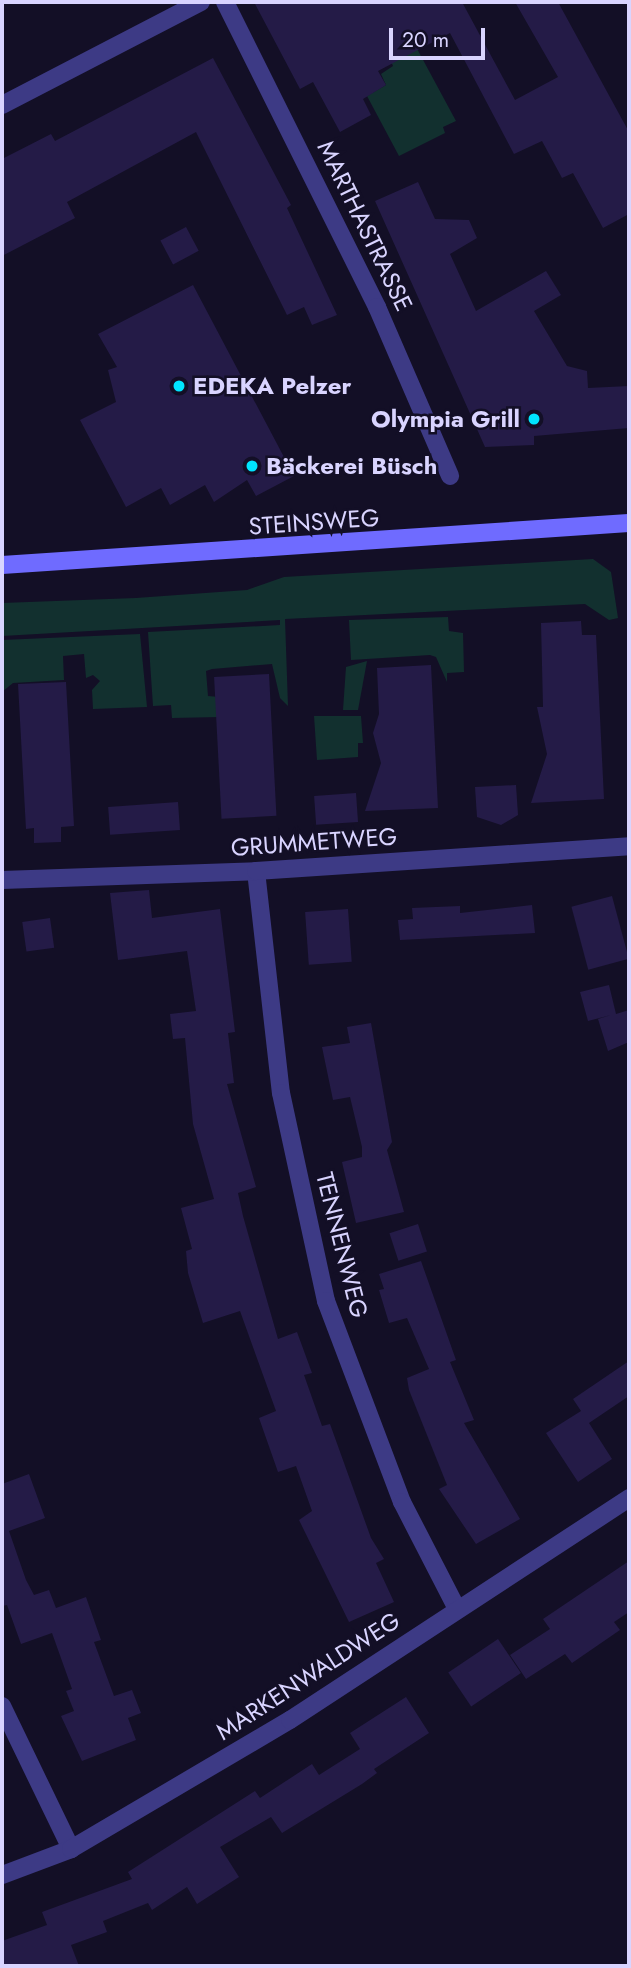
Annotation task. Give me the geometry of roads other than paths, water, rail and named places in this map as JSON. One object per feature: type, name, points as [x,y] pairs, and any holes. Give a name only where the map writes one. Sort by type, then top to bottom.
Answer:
[{"type":"main road","name":"STEINSWEG","points":[[2,565],[629,523]]},
{"type":"street","points":[[2,105],[201,2]]},
{"type":"street","name":"MARTHASTRASSE","points":[[225,2],[372,295],[450,476]]},
{"type":"street","name":"GRUMMETWEG","points":[[2,880],[256,871],[629,846]]},
{"type":"street","name":"TENNENWEG","points":[[256,871],[281,1093],[327,1301],[402,1502],[457,1609]]},
{"type":"street","name":"MARKENWALDWEG","points":[[2,1875],[71,1849],[290,1720],[629,1498]]},
{"type":"street","points":[[2,1706],[71,1849]]},
{"type":"place","name":"EDEKA Pelzer","points":[[179,386]]},
{"type":"place","name":"Olympia Grill","points":[[534,419]]},
{"type":"place","name":"Bäckerei Büsch","points":[[252,466]]}]
